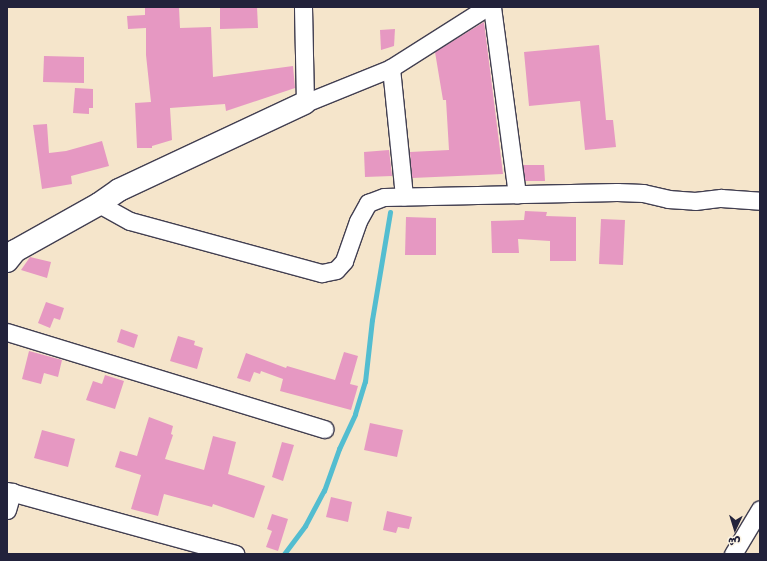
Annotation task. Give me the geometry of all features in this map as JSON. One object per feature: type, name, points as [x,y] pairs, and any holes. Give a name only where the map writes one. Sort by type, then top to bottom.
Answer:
[{"type":"street","points":[[303,7],[305,103]]},
{"type":"street","points":[[7,261],[15,251],[99,204],[119,190],[305,103],[392,68],[487,7]]},
{"type":"street","points":[[492,7],[517,194]]},
{"type":"street","points":[[392,68],[404,196]]},
{"type":"street","points":[[99,204],[130,221],[322,273],[336,270],[344,261],[358,221],[368,203],[384,197],[617,192],[643,193],[668,199],[695,201],[721,198],[760,201]]},
{"type":"street","points":[[7,332],[325,429]]},
{"type":"street","points":[[7,510],[10,492],[235,554]]},
{"type":"street","points":[[733,554],[760,509]]},
{"type":"building","points":[[145,7],[179,7],[180,28],[211,27],[213,77],[293,66],[295,88],[226,111],[225,104],[170,108],[172,140],[152,146],[152,148],[137,148],[135,103],[151,102],[146,55],[146,28],[128,29],[127,16],[145,15]]},
{"type":"building","points":[[220,7],[257,7],[258,28],[220,29]]},
{"type":"building","points":[[484,22],[503,174],[412,178],[410,152],[449,150],[446,100],[443,100],[435,52]]},
{"type":"building","points":[[395,29],[394,46],[381,50],[380,30]]},
{"type":"building","points":[[599,45],[606,120],[613,120],[616,147],[585,150],[580,101],[529,106],[524,52]]},
{"type":"building","points":[[44,56],[84,57],[84,83],[43,82]]},
{"type":"building","points":[[75,88],[93,89],[93,108],[89,108],[89,114],[73,113]]},
{"type":"building","points":[[47,124],[49,153],[66,151],[102,141],[109,166],[71,176],[72,184],[42,189],[33,125]]},
{"type":"building","points":[[389,150],[392,176],[365,177],[364,152]]},
{"type":"building","points":[[523,165],[544,165],[545,181],[525,181]]},
{"type":"building","points":[[525,211],[547,212],[546,216],[576,217],[576,261],[550,261],[550,241],[518,239],[519,253],[492,253],[491,221],[524,220]]},
{"type":"building","points":[[406,217],[436,218],[436,255],[405,255]]},
{"type":"building","points":[[601,219],[625,220],[623,265],[599,264]]},
{"type":"building","points":[[30,257],[51,262],[47,278],[21,270]]},
{"type":"building","points":[[46,302],[64,308],[60,320],[54,318],[50,328],[38,323]]},
{"type":"building","points":[[121,329],[138,335],[134,348],[117,342]]},
{"type":"building","points":[[178,336],[195,341],[194,345],[203,348],[197,369],[170,361]]},
{"type":"building","points":[[29,351],[62,360],[58,377],[44,373],[41,384],[22,379]]},
{"type":"building","points":[[344,352],[358,356],[350,384],[358,386],[351,410],[280,391],[283,379],[261,371],[260,374],[254,372],[250,382],[237,378],[246,353],[286,368],[287,366],[335,380]]},
{"type":"building","points":[[105,375],[124,381],[115,409],[86,400],[93,381],[102,384]]},
{"type":"building","points":[[149,417],[173,426],[171,434],[173,435],[165,459],[204,470],[213,436],[236,442],[228,474],[265,486],[254,518],[213,504],[212,507],[164,494],[158,516],[131,509],[141,475],[115,467],[120,451],[137,456]]},
{"type":"building","points":[[370,423],[403,430],[397,457],[364,450]]},
{"type":"building","points":[[42,430],[75,439],[68,467],[34,458]]},
{"type":"building","points":[[282,442],[294,445],[283,481],[272,477]]},
{"type":"building","points":[[331,497],[352,502],[348,522],[326,517]]},
{"type":"building","points":[[387,511],[412,517],[409,529],[398,527],[396,533],[383,530]]},
{"type":"building","points":[[272,514],[288,519],[278,551],[266,547],[272,531],[267,529]]},
{"type":"waterway","points":[[284,554],[305,526],[324,491],[339,449],[355,414],[365,382],[372,320],[390,213]]}]
